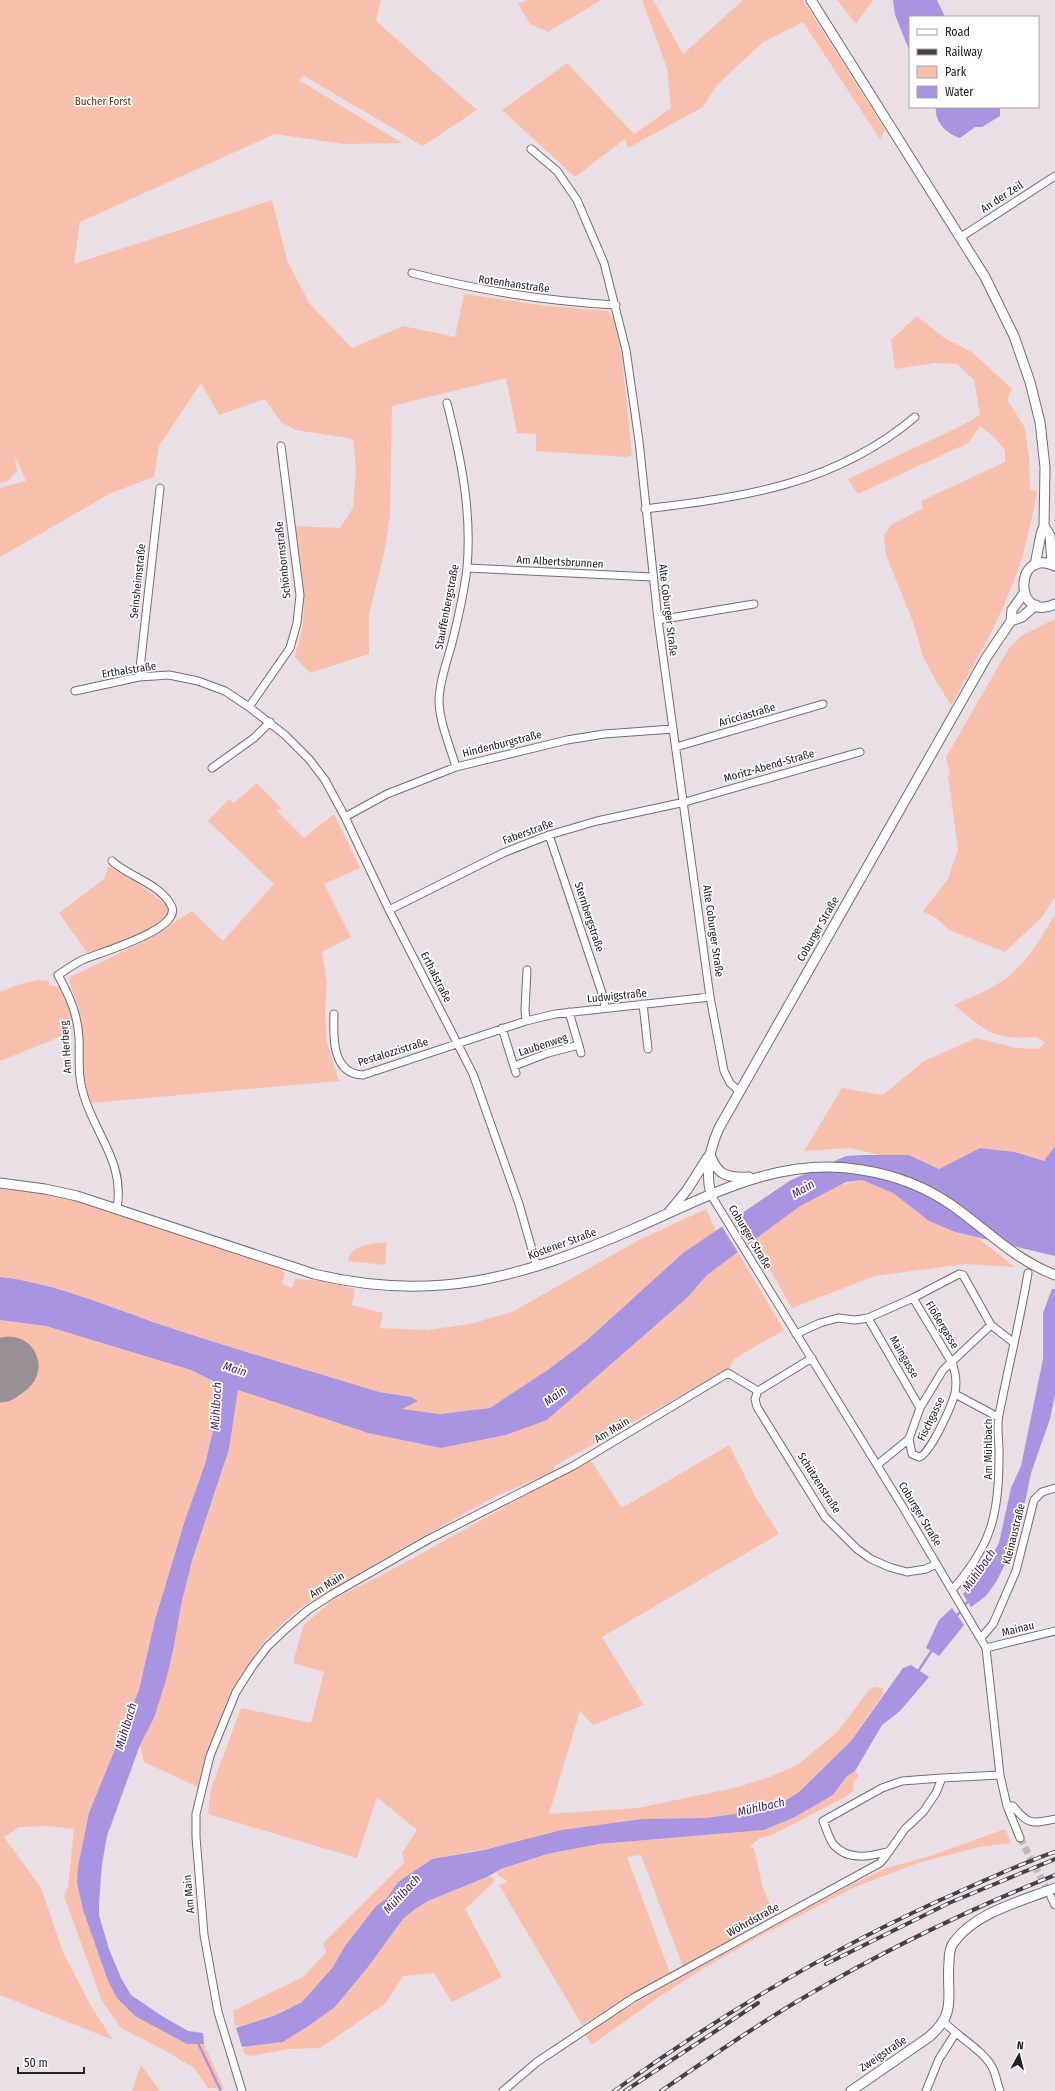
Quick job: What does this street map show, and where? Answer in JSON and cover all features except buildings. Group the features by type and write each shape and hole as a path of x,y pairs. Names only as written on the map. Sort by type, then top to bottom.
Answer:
{"street":[{"path":"811,0 960,237 1003,312 1014,336 1030,382 1044,444 1044,526 1035,565"},
{"name":"Alte Coburger Straße","path":"531,149 557,171 577,200 604,263 616,305 626,350 639,441 652,577 673,729 685,802 710,997 724,1071 730,1083 739,1091"},
{"name":"An der Zeil","path":"960,237 1055,176"},
{"name":"Rotenhanstraße","path":"412,273 466,288 526,298 616,305"},
{"name":"Stauffenbergstraße","path":"447,403 466,489 468,526 466,568 456,627 439,694 440,715 456,767"},
{"path":"646,509 738,496 823,473 864,454 883,442 915,417"},
{"name":"Schönbornstraße","path":"249,707 290,648 297,623 300,595 281,446"},
{"name":"Seinsheimstraße","path":"138,677 160,488"},
{"path":"1044,526 1050,535 1053,565 1043,563 1035,565 1026,572 1022,583 1023,591 1028,600 1036,605 1046,607 1055,604"},
{"name":"Am Albertsbrunnen","path":"466,568 652,577"},
{"name":"Coburger Straße","path":"1020,1838 1006,1806 1000,1775 986,1648 877,1465 711,1195 707,1174 710,1154 719,1128 739,1091 986,658 1011,620 1012,610 1023,591"},
{"path":"658,620 754,604"},
{"path":"1011,620 1022,617 1036,605"},
{"name":"Erthalstraße","path":"75,690 138,677 182,677 226,691 270,722 309,759 325,780 345,817 389,910 473,1074 500,1148 537,1266"},
{"name":"Aricciastraße","path":"676,747 823,704"},
{"path":"212,768 254,738 270,722"},
{"name":"Hindenburgstraße","path":"345,817 387,794 456,767 567,740 604,734 673,729"},
{"name":"Moritz-Abend-Straße","path":"685,802 860,752"},
{"name":"Faberstraße","path":"389,910 503,853 549,835 597,821 685,802"},
{"name":"Sternbergstraße","path":"549,835 590,953 605,1007"},
{"name":"Am Herberg","path":"112,861 160,894 171,905 173,912 170,920 161,927 138,939 80,961 58,975 69,994 78,1026 78,1073 84,1097 116,1167 119,1190 117,1208"},
{"path":"526,1021 524,1010 527,970"},
{"name":"Ludwigstraße","path":"457,1043 526,1021 569,1012 710,997"},
{"path":"643,1004 648,1049"},
{"name":"Laubenweg","path":"569,1012 581,1053"},
{"name":"Pestalozzistraße","path":"334,1014 333,1031 336,1050 341,1066 353,1075 363,1075 457,1043"},
{"name":"Laubenweg","path":"502,1028 515,1069 548,1053 579,1045"},
{"path":"710,1154 713,1163 722,1174 733,1177 756,1177 770,1173 808,1167 833,1166 873,1172 908,1182 952,1205 1018,1257 1055,1275"},
{"name":"Köstener Straße","path":"668,1214 687,1190 710,1154"},
{"name":"Köstener Straße","path":"0,1183 51,1190 117,1208 314,1274 344,1281 397,1286 460,1284 505,1276 588,1248 756,1177"},
{"name":"Am Mühlbach","path":"953,1593 982,1550 996,1512 999,1490 998,1417 1028,1273"},
{"path":"796,1334 820,1323 838,1318 855,1320 868,1318 913,1298 959,1274 963,1275 991,1325 1014,1343"},
{"name":"Flößergasse","path":"913,1298 952,1363"},
{"name":"Maingasse","path":"868,1318 920,1408"},
{"name":"Fischgasse","path":"877,1465 909,1438 920,1408 943,1370 991,1325"},
{"path":"758,1391 812,1358"},
{"name":"Fischgasse","path":"909,1438 912,1454 918,1457 924,1455 945,1418 955,1394 956,1373 952,1363"},
{"name":"Am Main","path":"242,2091 218,2012 205,1943 196,1837 196,1814 210,1756 236,1692 252,1667 268,1646 287,1628 308,1610 331,1595 428,1539 573,1466 728,1373 758,1391"},
{"name":"Schützenstraße","path":"758,1391 755,1399 757,1407 825,1517 857,1549 871,1559 889,1567 907,1572 926,1569 936,1564"},
{"path":"955,1394 998,1417"},
{"name":"Kleinaustraße","path":"981,1638 993,1624 1016,1570 1034,1500 1042,1492 1055,1488"},
{"name":"Mainau","path":"986,1648 1055,1631"},
{"path":"890,1851 863,1857 840,1850 833,1844 823,1821 882,1788 902,1781 1000,1775"},
{"name":"Wöhrdstraße","path":"503,2091 537,2062 633,1998 880,1863 905,1829 924,1812 936,1793 942,1778"},
{"path":"1006,1806 1013,1806 1023,1818 1030,1823 1055,1819"},
{"path":"1000,2091 992,2066 976,2049 955,2034 944,2022 949,2012 948,1968 953,1943 964,1931 979,1920 996,1911 1055,1888"},
{"path":"1051,1897 1055,1905"},
{"name":"Zweigstraße","path":"851,2091 929,2037 944,2022"},
{"path":"926,2091 939,2059 955,2034"}],"green space":[{"name":"Bucher Forst","path":"0,0 381,0 376,21 477,110 423,146 304,76 299,80 402,143 344,144 275,134 80,222 74,264 272,200 287,260 309,303 352,348 403,326 455,337 464,294 548,306 608,311 615,320 622,357 632,455 627,457 536,451 536,434 517,433 506,378 392,406 390,515 385,549 369,615 369,654 310,673 294,656 303,624 304,591 294,526 340,528 353,508 356,468 353,439 296,430 281,422 265,399 219,415 201,383 159,446 154,477 111,493 0,557 0,488 26,481 15,456 17,471 8,481 0,483"},
{"path":"528,0 601,0 548,32 530,24 518,4"},
{"path":"642,0 653,0 683,54 743,0 803,0 885,130 880,139 803,22 762,43 717,85 703,107 628,148 625,139 575,177 502,110 567,63 634,134 671,108 667,68"},
{"path":"837,0 873,0 856,24"},
{"path":"917,316 943,337 973,353 1012,389 1007,399 1025,428 1029,457 1030,490 1037,491 1027,540 1020,564 1005,603 991,633 951,705 923,656 913,622 886,555 884,536 891,525 923,508 921,501 1005,462 1005,450 994,437 980,426 968,443 858,494 848,479 959,427 980,415 974,380 957,364 935,363 895,369 891,340"},
{"path":"1055,619 1055,897 1042,917 1005,952 949,930 936,918 923,911 948,879 958,849 948,776 950,774 946,757 1009,648 1021,636"},
{"path":"257,783 281,808 277,811 304,838 334,814 360,868 324,884 351,937 322,952 327,983 325,1011 327,1043 339,1081 91,1103 83,1077 83,1032 79,1009 68,978 147,940 192,911 223,941 274,884 208,821 229,799 234,803"},
{"path":"109,866 139,884 167,905 169,913 163,920 144,933 88,954 59,913 104,879"},
{"path":"1055,914 1055,1146 1044,1161 1015,1152 981,1148 939,1169 909,1155 879,1155 851,1148 804,1151 842,1088 883,1095 924,1061 976,1038 1017,1048 1038,1049 1045,1043 1037,1037 1010,1037 991,1032 983,1028 954,1005 991,988 1015,971 1030,953"},
{"path":"39,980 49,981 49,985 60,987 71,1012 73,1028 55,1039 0,1061 0,992 20,984"},
{"path":"862,1180 893,1193 929,1221 955,1232 978,1238 1015,1267 965,1264 875,1276 792,1308 758,1249 757,1238 793,1210 819,1194 847,1183"},
{"path":"0,1189 50,1194 60,1198 78,1201 281,1268 285,1274 282,1284 292,1288 295,1279 321,1281 355,1289 352,1305 383,1313 380,1328 428,1330 470,1324 512,1312 639,1240 706,1209 716,1231 683,1253 586,1341 549,1369 490,1408 440,1414 401,1409 411,1397 379,1392 249,1353 171,1328 65,1291 21,1280 0,1277"},
{"path":"387,1242 385,1265 348,1261 353,1251 358,1248 369,1244"},
{"path":"738,1252 784,1330 734,1359 729,1369 554,1466 554,1471 492,1498 387,1557 299,1609 265,1640 241,1677 225,1710 207,1755 198,1787 144,1762 140,1745 154,1718 174,1646 181,1605 192,1561 229,1449 238,1390 368,1433 441,1448 506,1435 547,1420 688,1297 707,1275"},
{"path":"0,1320 46,1326 191,1370 210,1380 219,1401 205,1464 185,1520 155,1620 139,1690 106,1771 77,1883 83,1910 108,1981 167,2033 187,2044 204,2044 224,2089 208,2088 194,2068 166,2051 121,2028 102,2001 64,1896 68,1887 74,1829 48,1826 19,1827 4,1837 41,1888 63,1952 91,2006 113,2040 0,1995"},
{"path":"729,1445 756,1498 779,1534 602,1637 644,1705 593,1725 580,1711 549,1814 638,1808 738,1787 770,1777 799,1764 838,1731 869,1690 874,1687 883,1688 883,1694 851,1741 799,1792 777,1806 750,1812 705,1818 642,1819 432,1859 398,1882 387,1898 376,1906 345,1946 333,1967 302,2002 276,2015 239,2027 235,2026 233,2011 303,1977 325,1954 326,1951 323,1943 404,1863 402,1853 417,1830 377,1797 357,1858 208,1814 211,1789 241,1708 311,1723 324,1672 293,1663 303,1626 331,1601 410,1560 590,1459 622,1508"},
{"path":"855,1771 859,1775 853,1783 854,1790 847,1796 772,1835 760,1838 749,1847 754,1848 762,1885 774,1914 683,1967 641,1855 627,1857 670,1973 582,2025 499,1885 508,1882 498,1875 497,1872 501,1869 547,1854 599,1844 764,1830 795,1817 833,1795 847,1776"},
{"path":"1005,1829 1011,1843 979,1847 918,1863 855,1887 753,1940 704,1968 659,1997 592,2045 585,2035 620,2012 697,1967 852,1884 887,1868 930,1856"},
{"path":"490,1876 493,1878 494,1882 465,1909 502,1977 452,2002 434,1973 403,1976 386,2003 320,2048 289,2049 251,2056 245,2054 243,2050 247,2046 283,2042 335,2007 368,1967 403,1919 415,1909 428,1901"},
{"path":"141,2065 160,2091 132,2091"}],"water":[{"path":"893,0 937,0 945,16 909,16 909,50 895,15"},
{"path":"936,108 1000,108 1000,116 982,127 975,127 960,138 950,134 942,127 937,118"},
{"name":"Main","path":"1055,1146 1055,1256 955,1232 929,1221 893,1193 862,1180 846,1182 800,1206 707,1275 688,1297 547,1420 506,1435 441,1448 368,1433 238,1390 229,1449 192,1561 181,1605 166,1680 154,1718 140,1745 107,1836 102,1864 99,1903 99,1915 109,1949 121,1978 131,1995 162,2016 188,2031 203,2033 204,2044 187,2044 135,2016 117,1998 108,1981 83,1910 77,1883 78,1867 89,1813 139,1690 155,1620 185,1520 205,1464 219,1401 219,1384 191,1370 46,1326 0,1320 0,1277 21,1280 65,1291 223,1345 379,1392 411,1397 418,1401 402,1409 440,1414 490,1408 549,1369 586,1341 683,1253 791,1180 846,1156 909,1155 939,1169 980,1148 1015,1152 1044,1161"},
{"path":"1052,1289 1055,1289 1055,1395 1050,1419 1031,1473 1017,1541 996,1582 986,1596 971,1607 963,1594 987,1564 999,1543 1011,1488 1021,1466 1043,1359 1043,1313"},
{"path":"952,1608 964,1625 939,1656 926,1648 939,1620"},
{"path":"911,1665 929,1677 900,1711 882,1725 855,1771 847,1776 833,1795 795,1817 764,1830 599,1844 547,1854 501,1869 487,1877 428,1901 415,1909 403,1919 368,1967 335,2007 310,2025 283,2042 242,2047 236,2028 276,2015 302,2002 333,1967 345,1946 376,1906 387,1898 398,1882 432,1859 484,1850 562,1830 642,1819 705,1818 750,1812 777,1806 799,1792 851,1741 903,1668"}],"pier":[{"path":"732,1217 749,1246 739,1254 721,1225"}],"waterway":[{"name":"Mühlbach","path":"956,1617 969,1600"},
{"name":"Mühlbach","path":"917,1673 932,1650"},
{"path":"198,2043 221,2091"}],"runway":[{"path":"0,1373 9,1366"}],"tunnel":[{"path":"1020,1838 1050,1895"}],"railway":[{"path":"614,2091 698,2034 784,1981 828,1956 919,1910 1010,1869 1055,1852"},
{"path":"826,1964 949,1903 1055,1859"},
{"path":"661,2091 752,2029 838,1978 929,1930 1055,1875"},
{"path":"625,2091 758,2003"}]}
